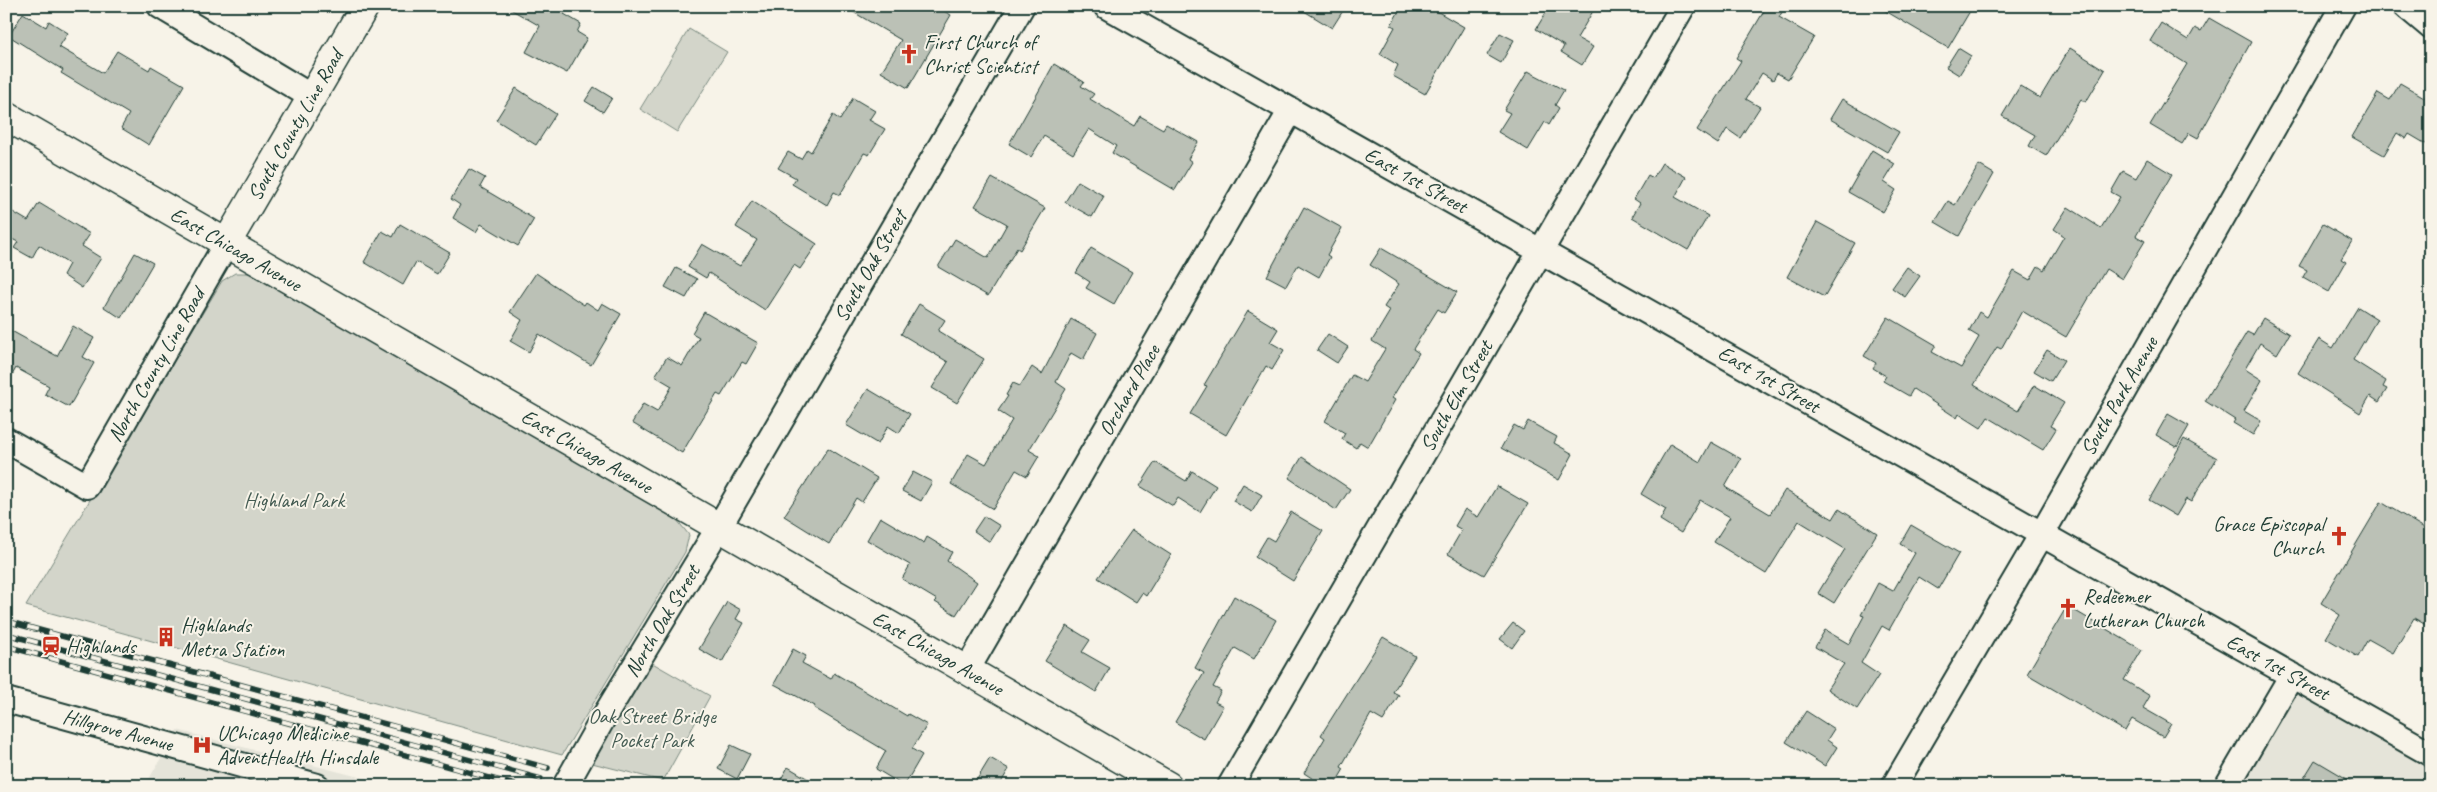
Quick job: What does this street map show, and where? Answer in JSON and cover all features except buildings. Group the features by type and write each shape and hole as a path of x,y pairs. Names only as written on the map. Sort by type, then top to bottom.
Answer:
{"main road":[{"name":"South County Line Road","path":"226,244 365,6"},
{"name":"East Chicago Avenue","path":"6,116 1168,786"}],"street":[{"path":"160,6 312,97"},
{"name":"South Oak Street","path":"718,527 1022,6"},
{"name":"East 1st Street","path":"1106,6 2431,754"},
{"name":"South Elm Street","path":"1230,786 1683,6"},
{"name":"South Park Avenue","path":"1894,786 2042,534 2343,6"},
{"path":"2406,6 2431,27"},
{"name":"Orchard Place","path":"967,670 1291,110"},
{"name":"North County Line Road","path":"6,440 87,486 226,244"},
{"name":"North Oak Street","path":"565,786 718,527"},
{"path":"2227,786 2292,675"},
{"name":"Hillgrove Avenue","path":"6,700 317,786"}],"shaded area":[{"path":"2295,685 2431,763 2431,786 2237,786"},
{"name":"UChicago Medicine AdventHealth Hinsdale","path":"177,730 394,786 145,786"}],"green space":[{"path":"689,29 727,52 677,132 640,109"},
{"name":"Highland Park","path":"235,273 249,273 677,520 689,535 685,552 562,755 26,606 222,281"},
{"name":"Oak Street Bridge Pocket Park","path":"649,661 710,696 663,781 592,763"}],"railway":[{"path":"6,621 548,768"},
{"path":"6,634 541,779"},
{"path":"6,646 519,786"},
{"path":"593,781 613,786"}],"place":[{"name":"First Church of Christ Scientist","path":"909,54"},
{"name":"Grace Episcopal Church","path":"2339,536"},
{"name":"Redeemer Lutheran Church","path":"2068,608"},
{"name":"Highlands Metra Station","path":"166,637"},
{"name":"Highlands","path":"51,646"},
{"name":"UChicago Medicine AdventHealth Hinsdale","path":"202,745"}]}
